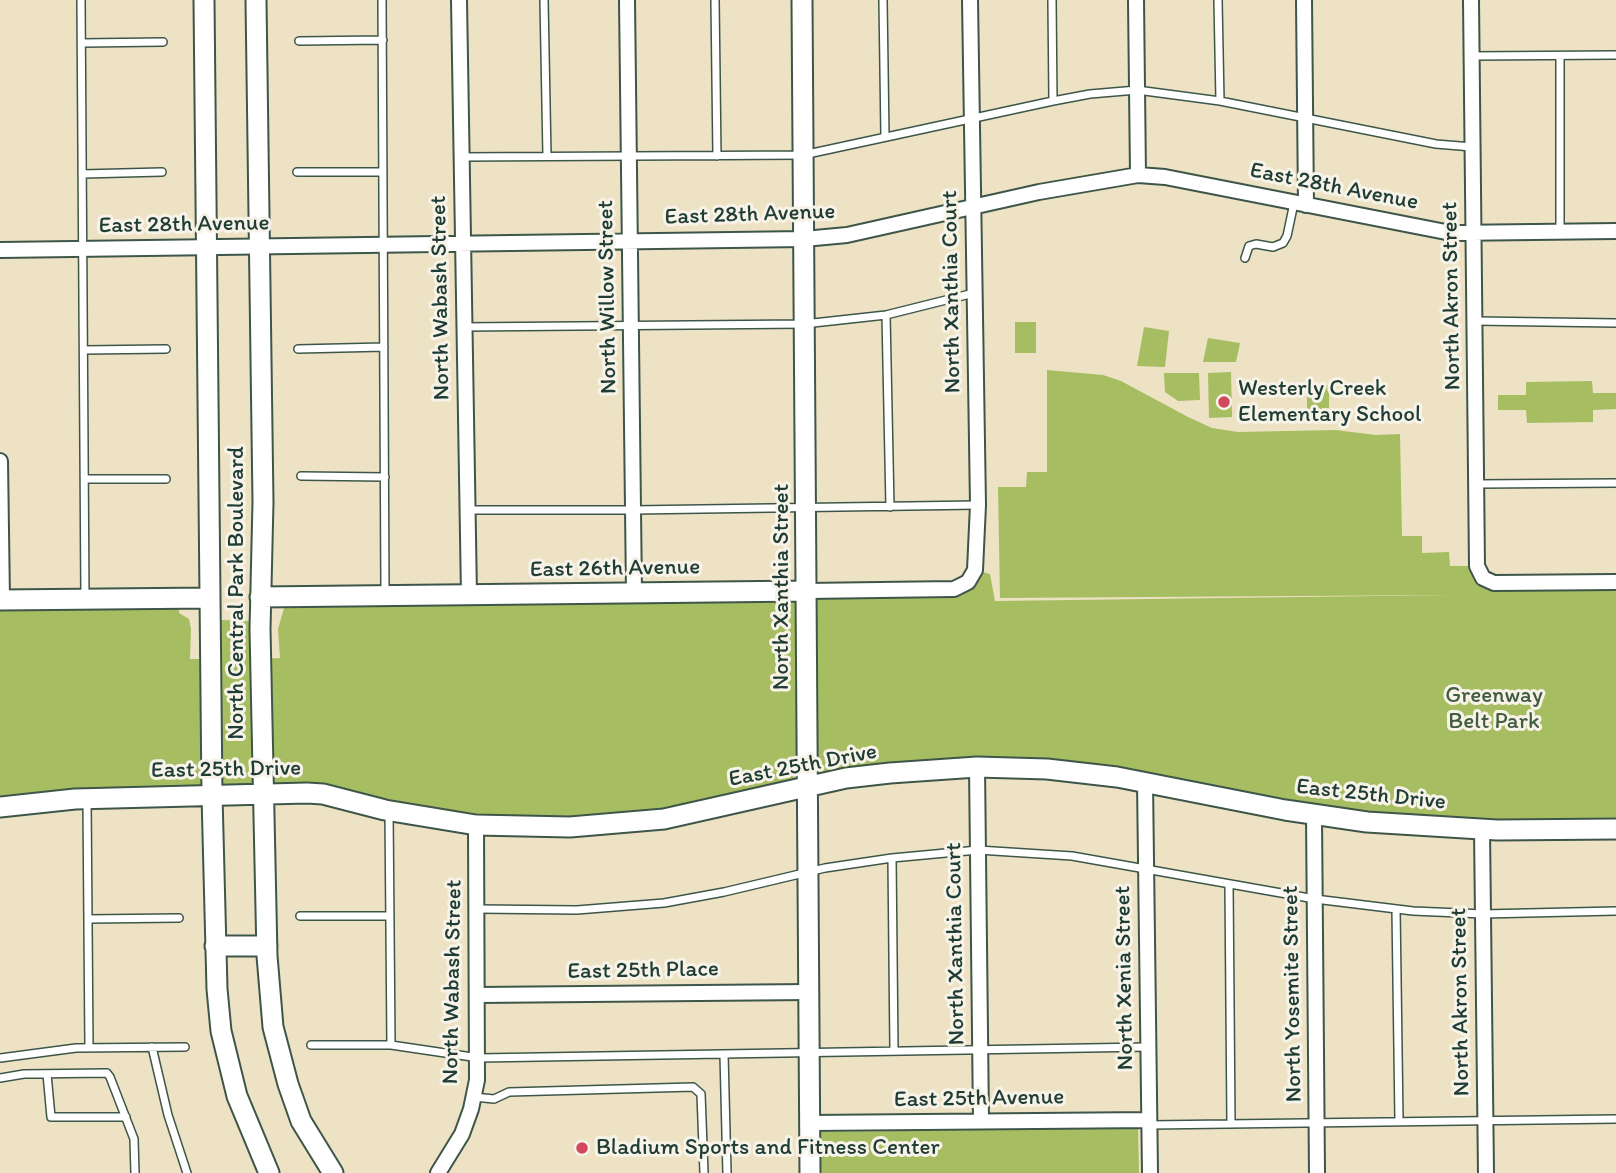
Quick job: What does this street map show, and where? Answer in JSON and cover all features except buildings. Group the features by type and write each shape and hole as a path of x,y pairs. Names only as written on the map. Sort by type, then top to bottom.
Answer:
{"street":[{"name":"North Central Park Boulevard","path":"204,0 215,946 219,1013 225,1052 244,1116 269,1173"},
{"name":"North Central Park Boulevard","path":"256,0 263,502 260,629 270,1006 288,1084 301,1121 333,1173"},
{"name":"North Wabash Street","path":"459,0 469,595"},
{"name":"North Willow Street","path":"627,0 634,593"},
{"name":"North Xanthia Street","path":"802,0 810,1173"},
{"name":"North Xanthia Court","path":"968,582 975,570 978,505 970,0"},
{"path":"1136,0 1138,175"},
{"path":"1300,204 1305,117 1304,0"},
{"name":"North Akron Street","path":"1471,0 1477,566 1483,578 1494,583 1616,582"},
{"name":"East 28th Avenue","path":"0,250 804,239 847,235 1089,182 1138,175 1165,177 1435,230 1474,233 1616,231"},
{"path":"0,461 1,600 210,598"},
{"name":"East 26th Avenue","path":"260,597 954,589 968,582"},
{"name":"North Xanthia Court","path":"977,767 981,1121"},
{"name":"East 25th Drive","path":"0,807 87,799 323,794 389,810 476,825 570,827 664,818 808,786 890,773 977,767 1073,771 1145,782 1314,815 1421,827 1482,830 1616,829"},
{"name":"North Xenia Street","path":"1145,782 1150,1173"},
{"name":"North Yosemite Street","path":"1314,815 1318,1173"},
{"name":"North Wabash Street","path":"438,1173 459,1140 474,1097 479,1058 476,825"},
{"name":"North Akron Street","path":"1482,830 1486,1173"},
{"path":"215,946 267,946"},
{"name":"East 25th Place","path":"478,995 809,992"},
{"name":"East 25th Avenue","path":"810,1124 1149,1122"}],"lane":[{"path":"81,0 85,599"},
{"path":"383,0 386,597"},
{"path":"544,0 547,156"},
{"path":"715,0 717,156"},
{"path":"883,0 885,137"},
{"path":"1052,0 1053,101"},
{"path":"1218,0 1220,101"},
{"path":"299,41 383,40"},
{"path":"82,43 163,42"},
{"path":"1472,56 1616,55"},
{"path":"1560,56 1560,232"},
{"path":"462,157 803,155 1053,101 1136,90 1220,101 1436,144 1473,147"},
{"path":"82,174 162,172"},
{"path":"297,172 383,172"},
{"path":"1245,258 1248,246 1256,244 1273,247 1283,243 1300,204"},
{"path":"464,327 804,324 886,315 975,293"},
{"path":"886,315 890,507"},
{"path":"1475,321 1616,323"},
{"path":"298,349 384,347"},
{"path":"84,349 166,349"},
{"path":"301,476 385,477"},
{"path":"85,479 166,479"},
{"path":"1477,484 1616,483"},
{"path":"467,510 978,505"},
{"path":"87,799 89,1048"},
{"path":"389,810 391,1045"},
{"path":"477,909 577,910 664,903 808,872 892,858 978,850 1049,853 1228,885 1396,909 1483,914 1616,911"},
{"path":"892,858 894,1051"},
{"path":"1228,885 1231,1124"},
{"path":"1396,909 1399,1121"},
{"path":"300,916 390,916"},
{"path":"88,919 178,918"},
{"path":"311,1045 391,1045 479,1058 1148,1047"},
{"path":"152,1047 168,1115 187,1173"},
{"path":"0,1058 40,1051 89,1048 185,1047"},
{"path":"724,1054 727,1173"},
{"path":"0,1078 107,1073 134,1139 135,1173"},
{"path":"47,1074 51,1117 126,1117"},
{"path":"474,1097 494,1098 509,1092 693,1087 701,1094 704,1173"},
{"path":"1149,1122 1231,1124 1616,1119"}],"green space":[{"path":"1015,322 1036,322 1036,353 1015,353"},
{"path":"1144,327 1169,331 1165,367 1137,366"},
{"path":"1208,338 1240,343 1236,362 1203,362"},
{"name":"Greenway Belt Park","path":"1047,370 1103,375 1121,381 1212,428 1238,432 1335,430 1376,435 1400,434 1402,536 1422,536 1422,553 1449,552 1450,566 1477,566 1483,578 1616,582 1616,829 1563,830 1232,801 962,767 704,811 518,827 323,794 0,808 0,607 179,609 179,613 189,619 190,659 221,658 219,646 222,620 250,621 250,659 280,658 278,629 287,598 954,589 975,570 990,574 995,601 1451,595 1000,598 998,487 1026,487 1027,472 1047,472"},
{"path":"1231,372 1232,417 1209,418 1208,373"},
{"path":"1164,373 1199,373 1200,400 1178,401 1165,392"},
{"path":"1592,381 1593,393 1616,393 1616,409 1593,410 1593,422 1527,423 1526,410 1498,410 1498,395 1526,395 1526,382"},
{"path":"1329,385 1329,408 1326,409 1325,415 1314,415 1307,411 1307,386"},
{"path":"1138,1128 1139,1173 821,1173 821,1132"}],"place":[{"name":"Westerly Creek Elementary School","path":"1224,402"},
{"name":"Bladium Sports and Fitness Center","path":"582,1148"}]}
